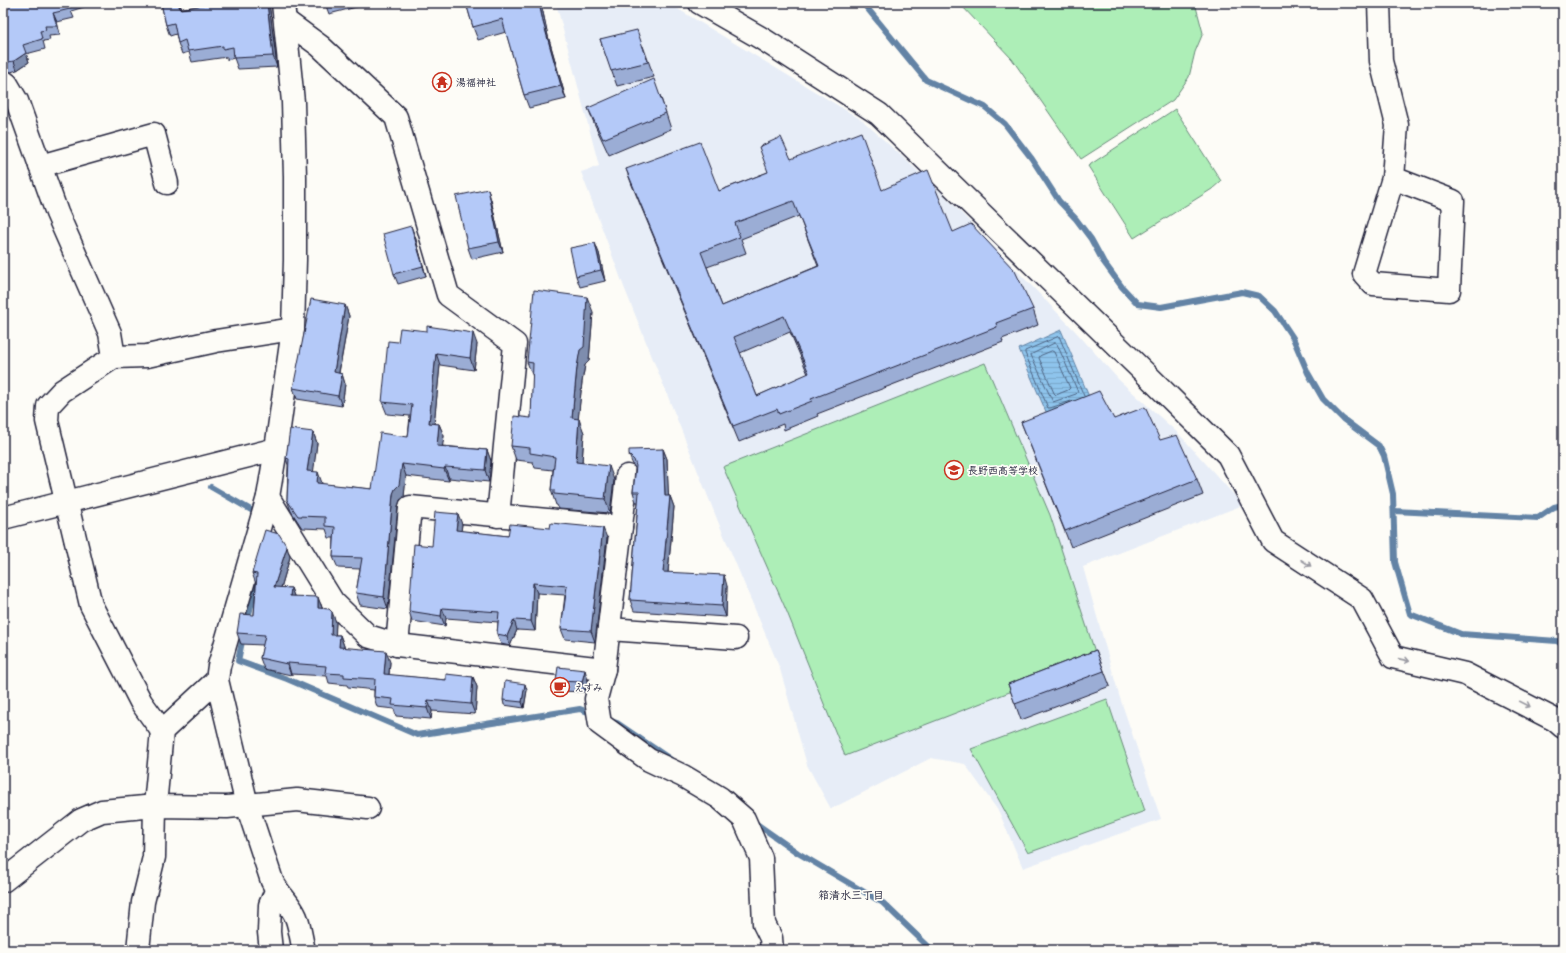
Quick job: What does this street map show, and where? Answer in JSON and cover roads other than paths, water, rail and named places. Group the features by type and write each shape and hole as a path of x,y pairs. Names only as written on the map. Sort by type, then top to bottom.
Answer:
{"street":[{"path":"700,3 761,38 879,114 1128,356 1228,456 1273,541 1362,599 1393,657 1465,674 1555,720 1563,727"},
{"path":"1379,3 1381,61 1397,125 1392,178 1364,274 1373,284 1449,290 1453,201 1392,178"},
{"path":"271,950 269,932 270,904 276,891 247,805 217,680 268,496 293,329 295,178 292,102 284,12"},
{"path":"284,12 396,116 448,295 516,344 498,516"},
{"path":"3,81 7,84 17,101 57,214 110,333 114,357"},
{"path":"40,166 154,134 167,183"},
{"path":"138,950 143,902 154,857 155,806 162,731 141,702 91,605 68,502 47,422 48,406 62,390 114,357 147,356 216,340 293,329"},
{"path":"3,518 276,449"},
{"path":"627,476 604,669 596,699 600,724 649,760 683,776 720,798 744,818 760,858 764,924 770,938 772,950"},
{"path":"268,496 333,602 368,636 397,645 604,669"},
{"path":"397,645 410,508 621,527"},
{"path":"609,629 736,638"},
{"path":"162,731 217,680"},
{"path":"3,881 81,820 102,811 155,806 227,807 297,800 368,808"},
{"path":"276,891 282,894 296,916 304,950"}],"water":[{"path":"1061,330 1090,399 1047,414 1019,349"}],"waterway":[{"path":"863,3 926,80 985,107 1005,124 1032,159 1059,201 1076,219 1091,239 1103,261 1122,287 1138,304 1161,307 1242,292 1259,296 1275,311 1293,338 1308,373 1323,399 1343,419 1379,446 1384,456 1393,494 1395,562 1410,614 1461,634 1557,641 1563,645"},
{"path":"211,487 258,514"},
{"path":"1394,511 1538,518 1554,507 1563,505"},
{"path":"247,622 258,577"},
{"path":"243,637 238,661 287,679 417,735 580,709 593,714"},
{"path":"611,721 617,723 670,759"},
{"path":"754,822 798,853 883,903 932,950"}],"place":[{"name":"湯福神社","path":"442,82"},
{"name":"長野西高等学校","path":"954,470"},
{"name":"えすみ","path":"560,687"}],"district":[{"name":"箱清水三丁目","path":"851,895"}]}
